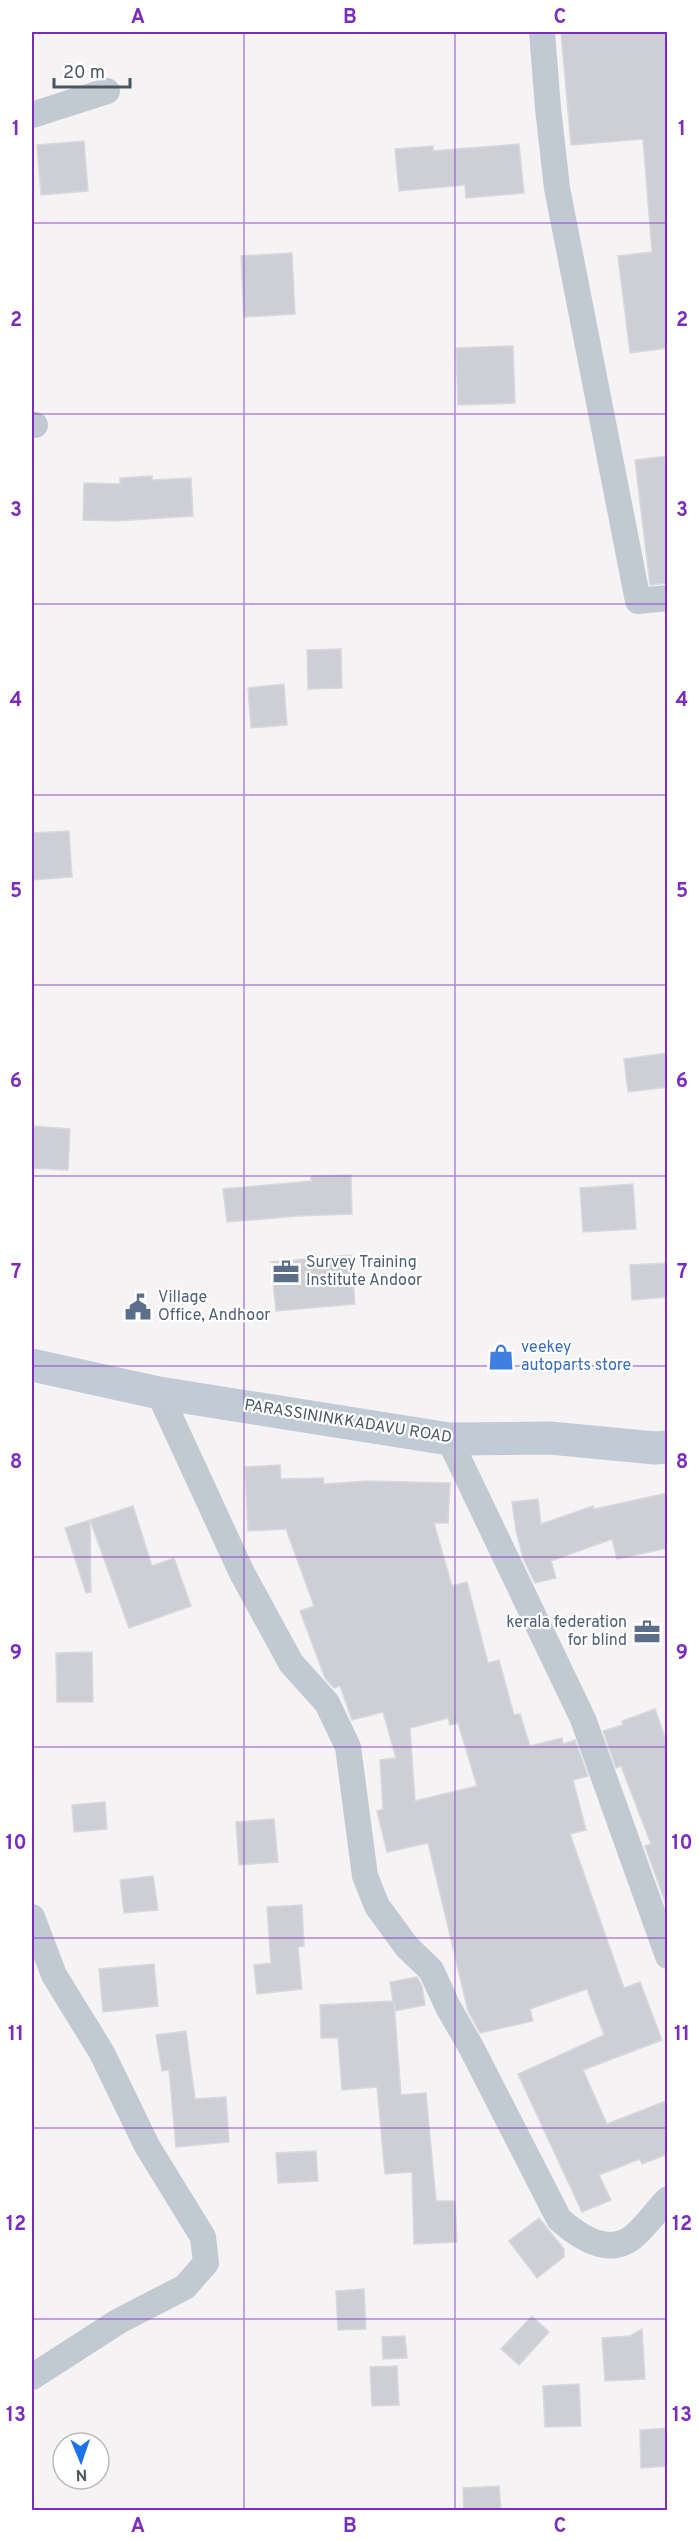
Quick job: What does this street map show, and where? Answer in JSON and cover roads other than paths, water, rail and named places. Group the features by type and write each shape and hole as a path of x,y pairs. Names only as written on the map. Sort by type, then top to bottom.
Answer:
{"main road":[{"name":"PARASSININKKADAVU ROAD","path":"32,1365 159,1393 449,1439 550,1438 655,1448 668,1447"}],"street":[{"path":"542,32 557,188 638,601 668,598"},
{"path":"32,115 107,91"},
{"path":"159,1393 242,1573 291,1663 327,1703 348,1747 365,1876 377,1906 406,1947 431,1971 559,2219 576,2234 593,2242 613,2245 632,2238 668,2199"},
{"path":"449,1439 583,1719 668,1956"},
{"path":"32,1917 54,1975 102,2053 147,2146 203,2237 206,2263 185,2286 119,2321 32,2377"}],"place":[{"name":"Survey Training Institute Andoor","path":"286,1272"},
{"name":"Village Office, Andhoor","path":"138,1307"},
{"name":"veekey autoparts store","path":"501,1357"},
{"name":"kerala federation for blind","path":"647,1632"}]}
